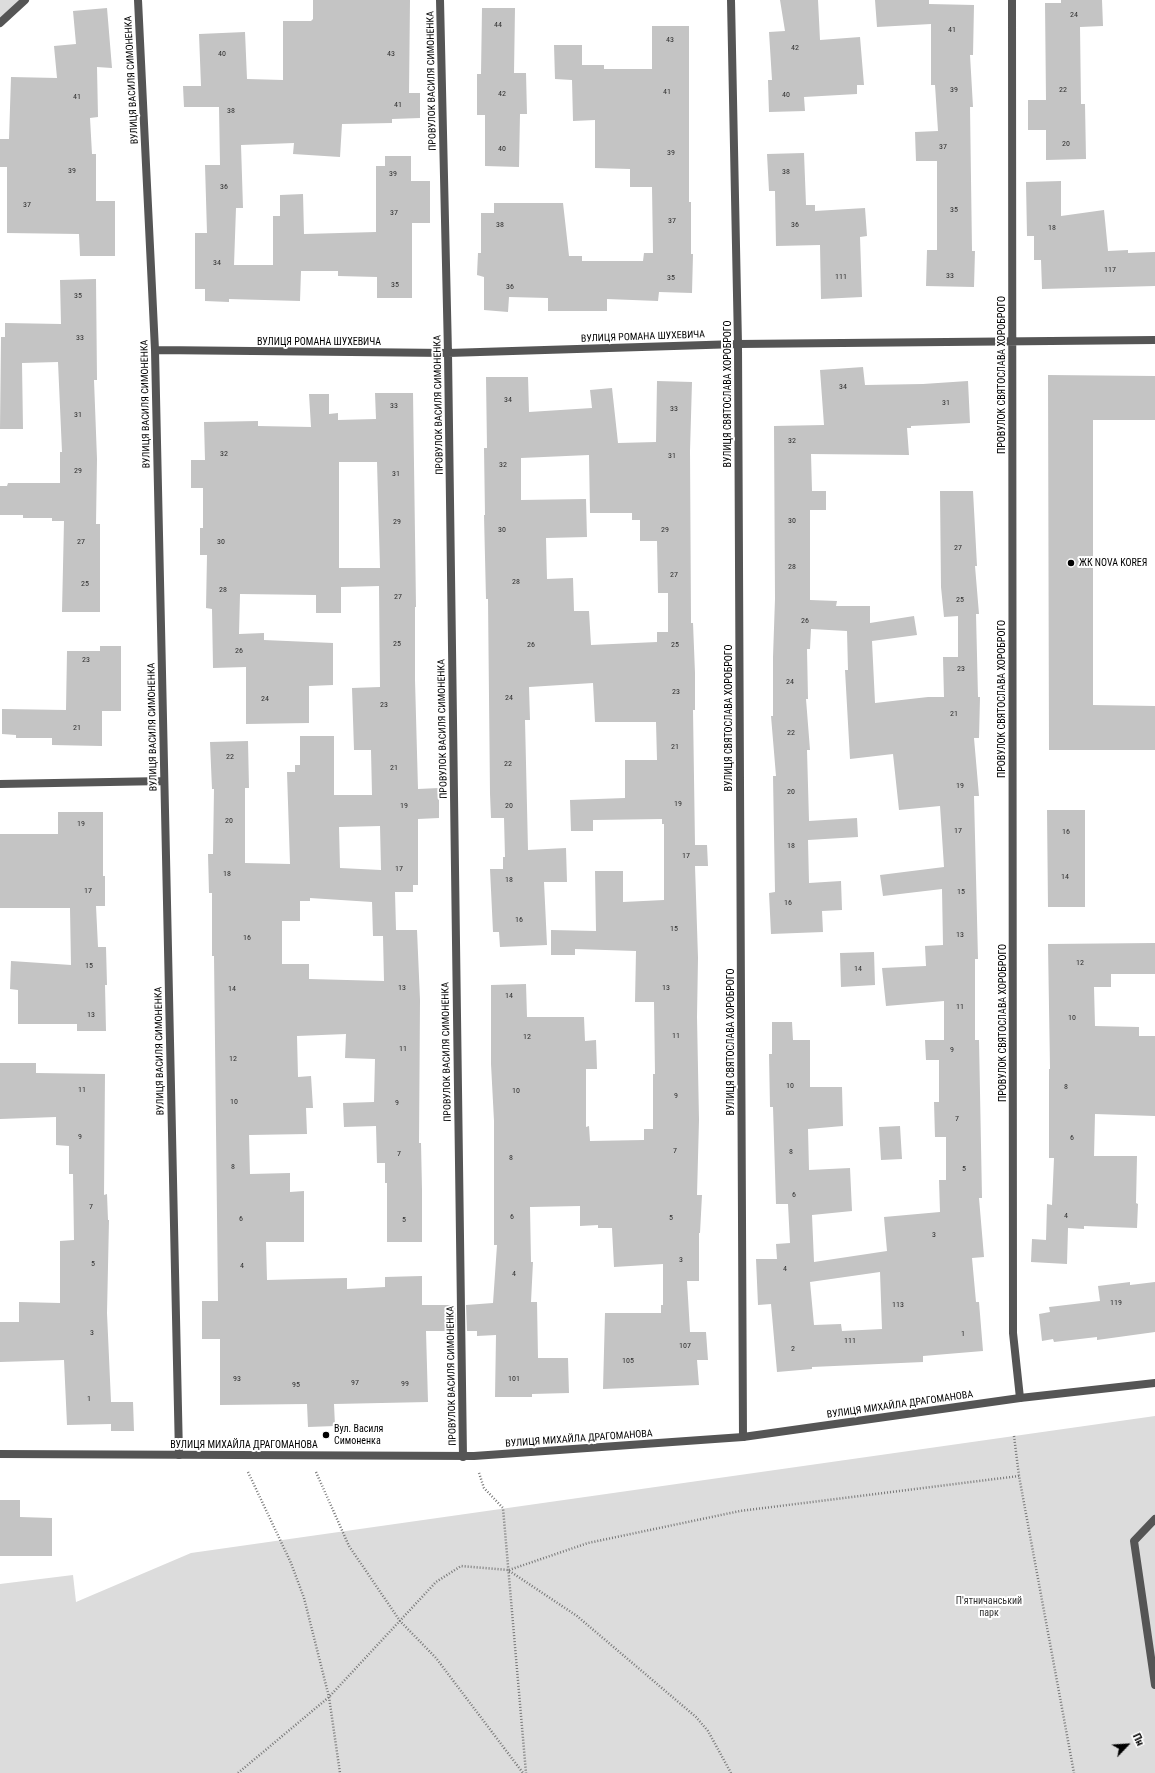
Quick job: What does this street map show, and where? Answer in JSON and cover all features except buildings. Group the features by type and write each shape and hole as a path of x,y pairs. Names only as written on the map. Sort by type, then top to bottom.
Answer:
{"street":[{"path":"0,22 25,0"},
{"name":"ВУЛИЦЯ ВАСИЛЯ СИМОНЕНКА","path":"138,0 155,350 179,1455"},
{"name":"ПРОВУЛОК ВАСИЛЯ СИМОНЕНКА","path":"440,0 448,353 463,1457"},
{"name":"ВУЛИЦЯ СВЯТОСЛАВА ХОРОБРОГО","path":"731,0 738,344 743,1437"},
{"name":"ПРОВУЛОК СВЯТОСЛАВА ХОРОБРОГО","path":"1012,0 1013,1333 1020,1398"},
{"name":"ВУЛИЦЯ РОМАНА ШУХЕВИЧА","path":"155,350 448,353 738,344 1155,340"},
{"path":"0,784 164,781"},
{"name":"ВУЛИЦЯ МИХАЙЛА ДРАГОМАНОВА","path":"0,1454 463,1457 743,1437 1020,1398 1155,1383"},
{"path":"1155,1519 1134,1541 1155,1684"}],"path":[{"path":"1014,1436 1019,1476 1074,1773"},
{"path":"240,1455 291,1563 302,1591 329,1697 340,1773"},
{"path":"309,1456 349,1546 400,1621 436,1658 523,1773"},
{"path":"474,1456 484,1488 503,1508 526,1773"},
{"path":"238,1773 329,1697 436,1582 461,1566 508,1570 588,1543 740,1510 1019,1476"},
{"path":"508,1570 577,1616 696,1717 708,1731 731,1773"}],"green space":[{"path":"0,0 25,0 0,23"},
{"name":"П'ятничанський парк","path":"1155,1416 1155,1773 0,1773 0,1584 73,1575 76,1602 191,1553"}],"place":[{"name":"ЖК NOVA KOREЯ","path":"1071,563"},
{"name":"Вул. Василя Симоненка","path":"326,1435"}]}
